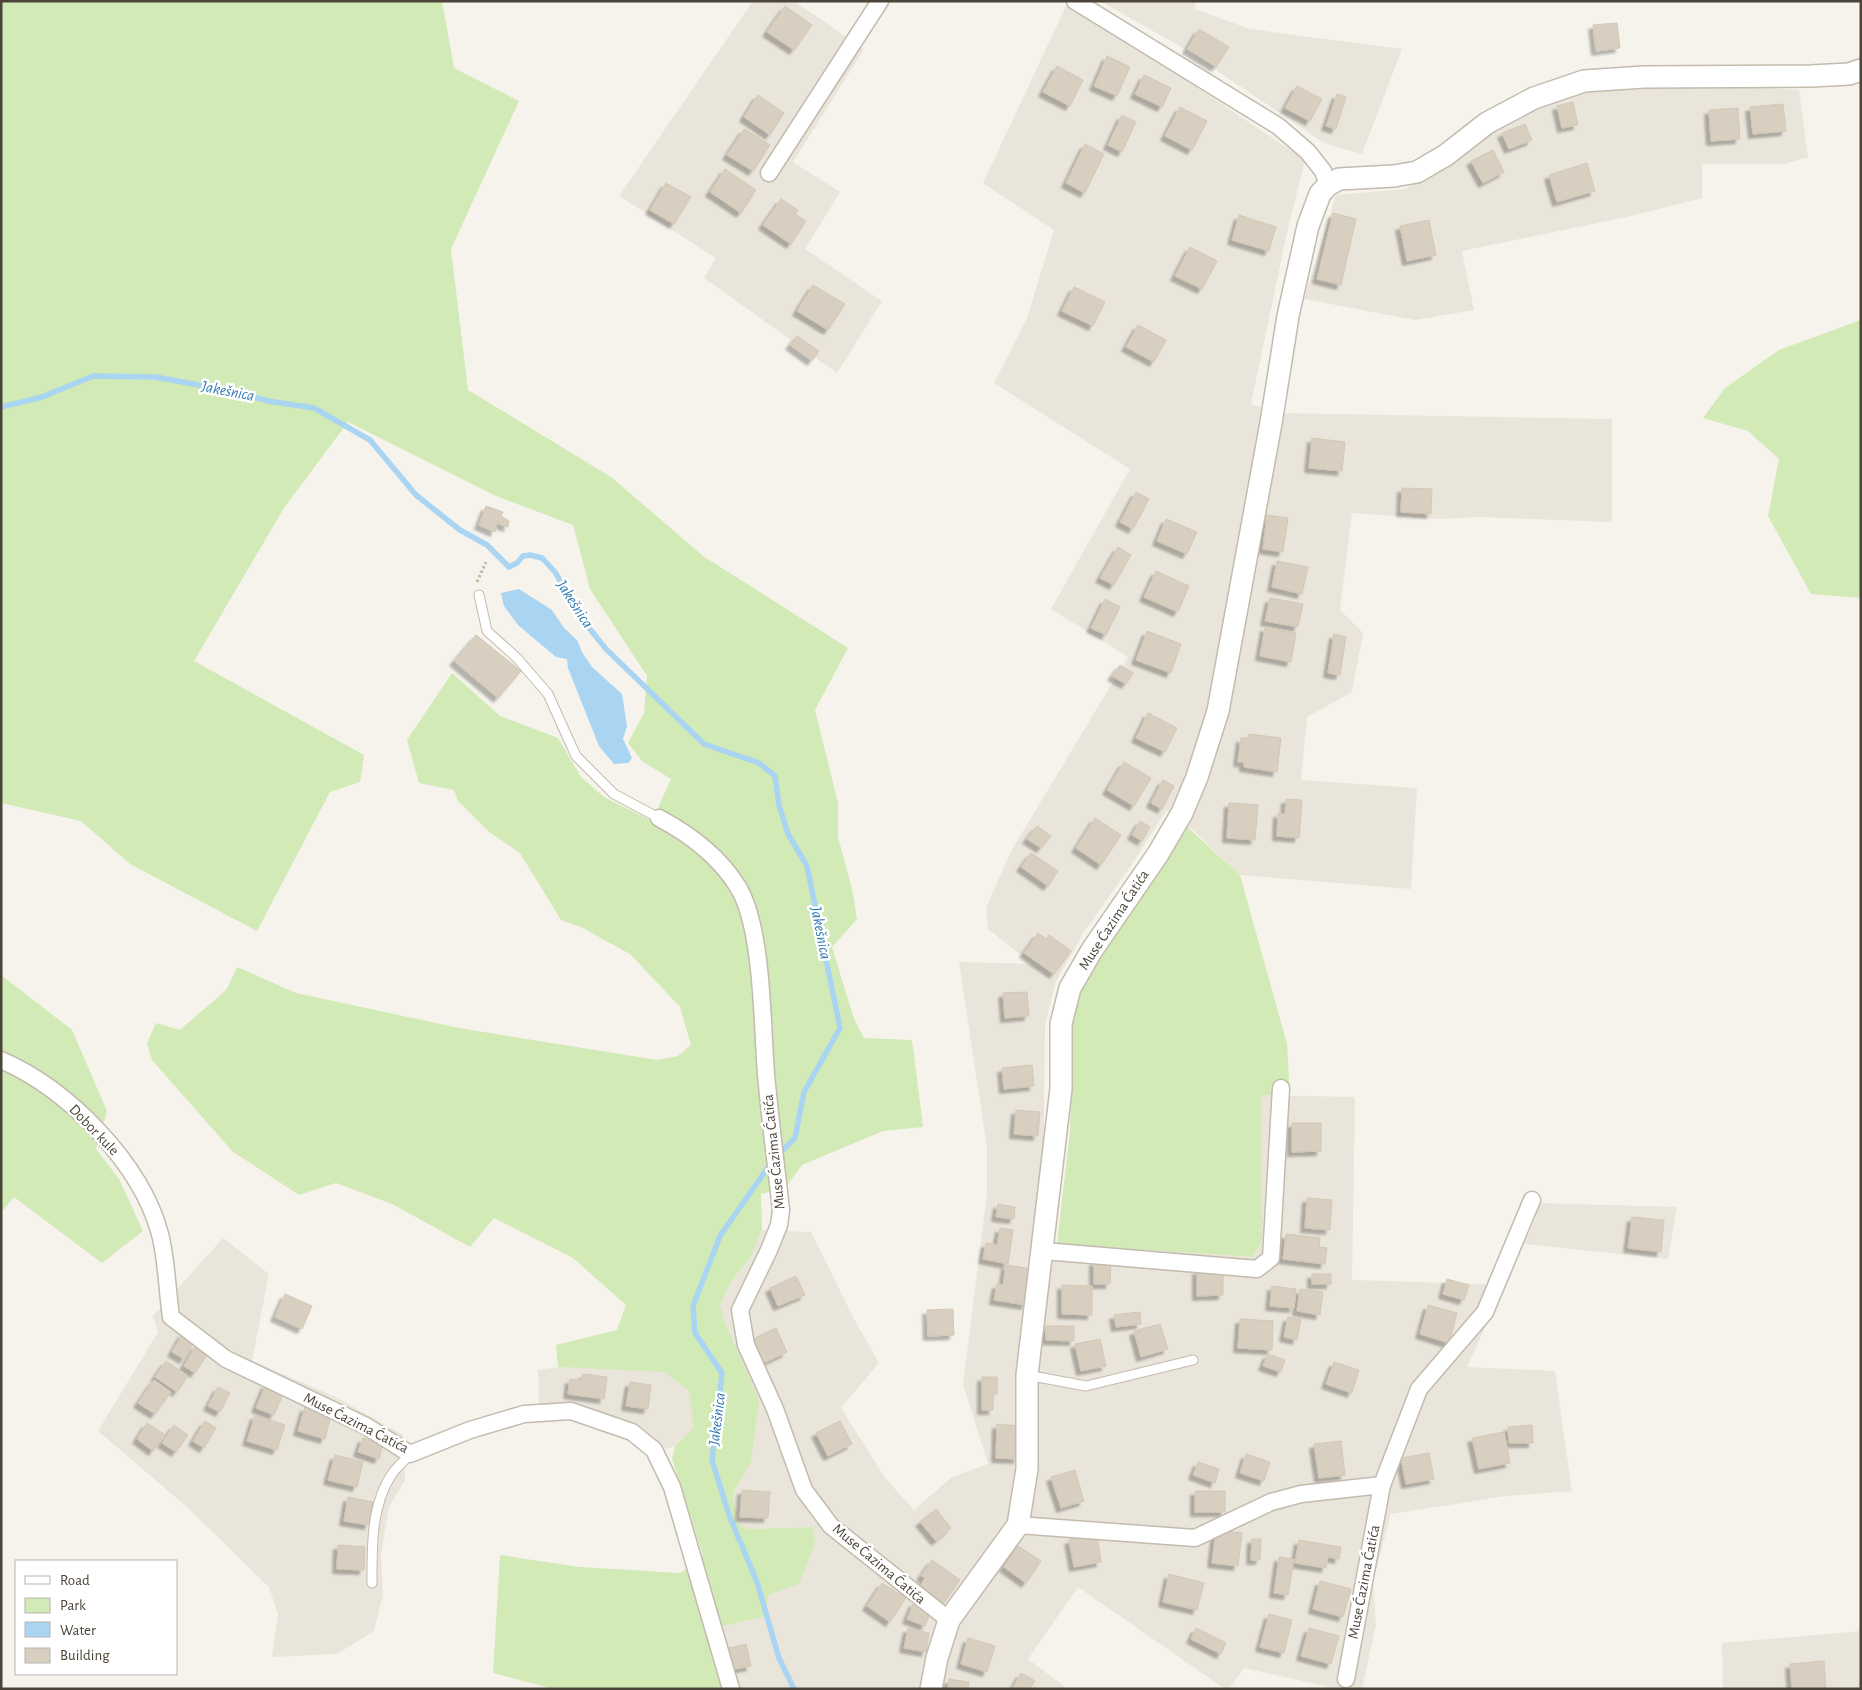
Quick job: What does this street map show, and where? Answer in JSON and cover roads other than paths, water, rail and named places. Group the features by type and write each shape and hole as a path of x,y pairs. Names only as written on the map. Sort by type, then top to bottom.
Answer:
{"street":[{"path":"769,174 880,1"},
{"path":"1076,1 1278,126 1308,152 1323,171 1328,185 1339,179 1417,172 1446,155 1487,123 1534,98 1584,81 1644,77 1811,76 1849,74 1861,70"},
{"name":"Muse Ćazima Ćatića","path":"931,1689 936,1658 948,1620 1018,1525 1027,1469 1027,1375 1044,1251 1061,1089 1061,1024 1070,988 1092,950 1158,854 1182,813 1197,777 1218,710 1271,424 1288,316 1308,226 1320,194 1328,185"},
{"name":"Muse Ćazima Ćatića","path":"659,818 684,832 717,860 738,888 753,927 766,1076 782,1210 770,1250 740,1310 746,1345 775,1409 804,1490 831,1526 948,1620"},
{"name":"Dobor kule","path":"1,1060 55,1090 113,1147 132,1172 148,1202 160,1235 171,1317"},
{"path":"1044,1251 1257,1269 1272,1258 1281,1088"},
{"name":"Muse Ćazima Ćatića","path":"1346,1679 1382,1485 1419,1389 1485,1312 1532,1200"},
{"name":"Muse Ćazima Ćatića","path":"171,1317 226,1359 366,1426 410,1454 470,1430 524,1414 571,1412 632,1432 654,1450 672,1487 731,1689"},
{"path":"1018,1525 1195,1538 1271,1502 1302,1494 1382,1485"}],"lane":[{"path":"479,595 487,631 517,658 548,694 576,756 614,794 659,818"},
{"path":"1027,1375 1086,1386 1193,1360"},
{"path":"372,1583 372,1544 379,1500 392,1474 410,1454"}],"water":[{"path":"519,589 552,610 564,628 577,640 592,667 622,694 627,726 623,739 632,758 628,763 614,764 599,746 568,668 567,659 556,657 518,625 504,606 501,593"}],"waterway":[{"name":"Jakešnica","path":"1,407 42,397 93,376 155,377 232,391 268,401 314,408 370,440 416,495 460,530 487,545 509,567 517,563 523,556 530,555 542,558 555,572 581,618 606,649 704,744 759,763 775,776 779,805 788,834 807,866 840,1028 804,1092 795,1138 784,1149"},
{"name":"Jakešnica","path":"771,1163 720,1236 693,1306 695,1333 722,1373 712,1460 729,1515 757,1582 779,1658 794,1689"}]}
